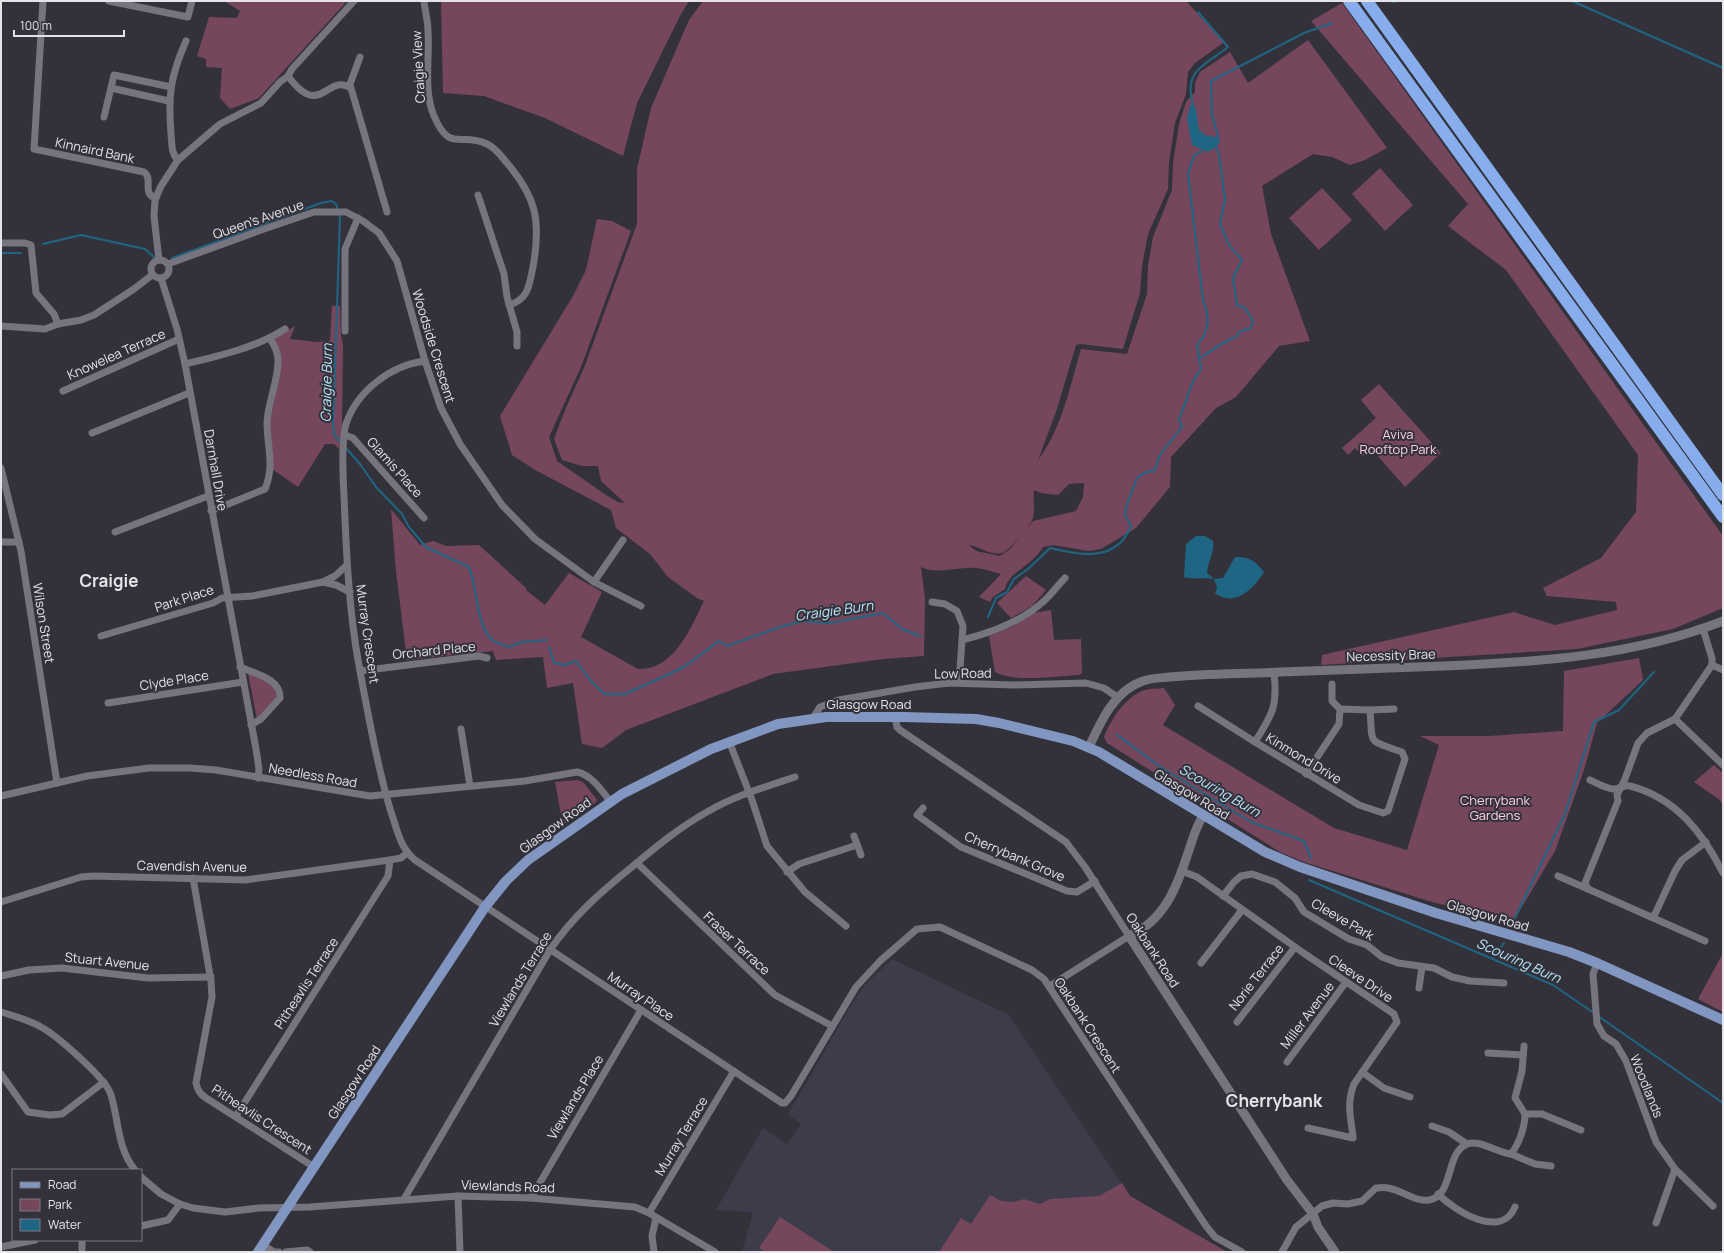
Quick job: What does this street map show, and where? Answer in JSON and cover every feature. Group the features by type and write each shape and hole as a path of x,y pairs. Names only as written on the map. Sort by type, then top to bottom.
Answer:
{"highway":[{"path":"1349,1 1723,517"},
{"path":"1366,1 1723,495"}],"main road":[{"name":"Necessity Brae","path":"1089,747 1106,714 1117,697 1131,686 1144,680 1208,675 1490,664 1576,657 1638,647 1703,629 1723,621"},
{"name":"Glasgow Road","path":"260,1249 498,889 521,867 610,802 652,778 729,741 778,724 813,718 895,717 984,720 1070,740 1089,747 1265,852 1300,867 1429,911 1569,952 1597,963 1723,1020"},
{"path":"1128,936 1146,925 1166,905 1175,891 1196,826 1203,816"},
{"name":"Oakbank Road","path":"1128,936 1287,1180 1313,1214 1318,1227 1335,1252"}],"street":[{"name":"Kinnaird Bank","path":"43,1 34,149 144,172 148,177 147,191 152,197 156,198"},
{"path":"109,1 188,17 192,1"},
{"path":"159,260 154,216 156,198 161,186 178,160 220,124 261,103 280,82 288,76 292,69 354,1"},
{"name":"Craigie View","path":"424,1 428,30 428,90 433,114 443,133 453,140 483,142 494,149 523,185 535,211 537,222 536,247 526,294 522,300 509,305"},
{"path":"178,160 172,150 169,101 170,87 175,66 186,41"},
{"path":"349,87 360,57"},
{"path":"104,117 114,75 170,87"},
{"path":"288,76 301,90 312,96 322,95 337,85 349,87 352,92 387,212"},
{"path":"111,88 169,101"},
{"path":"478,194 504,274 509,305 517,332 518,346"},
{"name":"Queen's Avenue","path":"168,264 304,215 340,211 358,218"},
{"path":"345,331 345,249 358,218"},
{"name":"Woodside Crescent","path":"358,218 379,233 397,262 425,361 441,408 460,444 502,505 535,539 594,582 641,606"},
{"path":"1,243 25,243 31,245 36,293 54,314 58,324"},
{"path":"159,260 168,264 168,273 161,278 152,275 150,269 152,264 159,260"},
{"path":"1,326 45,329 58,324 81,320 94,315 134,289 152,275"},
{"name":"Darnhall Drive","path":"161,278 179,339 184,364 259,769 258,778"},
{"path":"184,364 232,353 270,339 285,329"},
{"name":"Knowelea Terrace","path":"64,391 179,339"},
{"path":"211,511 265,489 269,480 271,468 267,422 278,362 277,349 270,339"},
{"name":"Murray Crescent","path":"425,361 388,374 368,389 353,409 346,425 343,464 347,565 355,641 374,745 386,795 402,844 407,853 415,860 485,907"},
{"path":"92,433 189,393"},
{"name":"Glamis Place","path":"344,439 353,438 424,518"},
{"name":"Wilson Street","path":"1,468 18,542 57,782"},
{"path":"115,532 208,496"},
{"path":"594,582 623,540"},
{"path":"1,542 18,542"},
{"name":"Park Place","path":"101,636 213,603 222,598 252,596 323,582 335,576 347,565"},
{"path":"962,640 982,635 1024,615 1044,601 1065,578"},
{"name":"Park Place","path":"323,582 336,585 350,592"},
{"path":"932,602 945,604 957,610 963,626 959,683"},
{"path":"1588,889 1585,883 1618,801 1617,794 1638,743 1647,733 1675,718 1712,665 1710,651 1703,629"},
{"name":"Orchard Place","path":"360,671 479,656 487,658"},
{"path":"1712,665 1723,670"},
{"path":"240,667 277,684 281,691 280,698 261,719 251,725"},
{"name":"Kinmond Drive","path":"1274,673 1276,697 1274,708 1255,742 1359,805 1383,813 1388,811 1405,755 1402,752 1375,743 1370,737 1370,710"},
{"name":"Clyde Place","path":"108,703 243,682"},
{"name":"Low Road","path":"813,718 820,707 839,700 915,687 959,683 1014,685 1086,683 1104,688 1117,697"},
{"path":"1332,684 1332,701 1340,709 1370,710 1394,708"},
{"path":"1198,706 1255,742"},
{"path":"1306,774 1339,724 1340,709"},
{"name":"Oakbank Road","path":"895,717 897,728 1066,842 1095,881 1128,936"},
{"path":"1675,718 1723,765"},
{"path":"461,729 470,786"},
{"path":"729,741 749,792 767,846 787,872 806,892 846,926"},
{"name":"Needless Road","path":"1,796 101,773 148,768 190,768 362,796 386,795 531,780 578,772 591,779 610,802"},
{"name":"Viewlands Terrace","path":"404,1199 550,950 577,916 594,898 668,837 707,811 749,792 795,777"},
{"path":"1590,780 1614,790 1629,785 1654,795 1679,811 1697,829 1723,873"},
{"name":"Cherrybank Grove","path":"923,808 917,815 961,847 1067,891 1077,892 1095,881"},
{"path":"854,836 861,855"},
{"path":"1651,917 1655,914 1675,871 1682,860 1706,842"},
{"path":"787,872 799,864 857,845"},
{"name":"Cavendish Avenue","path":"1,902 81,877 94,876 245,880 390,860 401,858 407,853"},
{"name":"Pitheavlis Terrace","path":"236,1116 388,876 390,860"},
{"name":"Fraser Terrace","path":"637,863 775,995 832,1026"},
{"name":"Cleeve Drive","path":"1182,870 1197,877 1295,947 1394,1014 1396,1017 1397,1022 1354,1084 1348,1103 1354,1138 1308,1128"},
{"name":"Cleeve Park","path":"1223,896 1241,876 1252,874 1275,882 1295,898 1304,912 1349,939 1367,945 1382,957 1398,963 1422,968 1434,968 1452,977 1470,981 1504,983"},
{"path":"1558,876 1705,941"},
{"name":"Pitheavlis Crescent","path":"193,878 211,977 212,997 196,1083 200,1093 314,1167"},
{"name":"Murray Place","path":"485,907 777,1100 785,1103"},
{"path":"1201,963 1242,910"},
{"name":"Oakbank Crescent","path":"785,1103 791,1096 856,987 865,976 917,929 940,927 1032,970 1044,979 1206,1226 1215,1237 1242,1252"},
{"path":"1050,986 1128,936"},
{"name":"Norie Terrace","path":"1237,1022 1295,947"},
{"name":"Woodlands","path":"1597,963 1593,974 1596,1019 1604,1036 1616,1044 1626,1061 1656,1142 1675,1169 1713,1206"},
{"name":"Stuart Avenue","path":"1,976 29,970 62,968 148,978 211,977"},
{"path":"1419,988 1422,968"},
{"name":"Miller Avenue","path":"1287,1062 1346,982"},
{"name":"Viewlands Place","path":"531,1198 641,1010"},
{"path":"1,1012 28,1021 54,1035 104,1082 111,1094 122,1146 134,1169"},
{"path":"1511,1154 1519,1139 1525,1122 1525,1114 1515,1098 1522,1071 1524,1046"},
{"path":"1488,1053 1523,1055"},
{"name":"Murray Terrace","path":"649,1213 734,1071"},
{"path":"1362,1072 1384,1088 1410,1097"},
{"path":"1,1074 28,1112 50,1115 62,1114 104,1082"},
{"path":"1525,1114 1542,1114 1581,1130"},
{"path":"1432,1126 1449,1132 1467,1144"},
{"path":"1282,1252 1296,1227 1322,1206 1333,1202 1348,1204 1362,1201 1376,1188 1388,1188 1420,1200 1430,1200 1442,1190 1458,1151 1467,1144 1477,1143 1503,1154 1511,1154 1535,1164 1551,1166"},
{"path":"1656,1223 1675,1169"},
{"name":"Viewlands Road","path":"142,1178 161,1194 180,1204 199,1209 225,1212 259,1208 288,1208 458,1196 531,1198 635,1207 649,1213 715,1252"},
{"path":"1438,1194 1461,1213 1486,1221 1504,1221 1512,1215 1515,1207"},
{"path":"458,1196 460,1252"},
{"path":"142,1226 168,1220 180,1204"},
{"path":"654,1252 652,1236 656,1218"},
{"path":"1,1247 30,1241"},
{"path":"82,1241 82,1252"},
{"path":"260,1249 279,1252"},
{"path":"286,1252 307,1250 310,1252"}],"shaded area":[{"path":"892,959 1009,1015 1130,1196 1227,1252 742,1252 753,1212 716,1210 763,1128 787,1144 801,1124 788,1114 854,1000 865,985"}],"green space":[{"path":"224,1 347,1 259,98 230,109 220,98 222,68 206,67 206,59 197,56 209,17 237,18 240,11"},
{"path":"441,1 689,1 681,14 637,103 623,156 545,118 484,96 443,93"},
{"path":"703,1 1186,1 1224,42 1195,63 1188,72 1186,94 1175,123 1169,162 1168,189 1148,234 1142,266 1140,293 1123,349 1080,344 1076,345 1057,409 1038,460 1053,435 1059,421 1081,349 1127,354 1147,294 1148,266 1153,237 1172,190 1173,163 1179,124 1186,102 1195,92 1195,83 1200,72 1230,52 1248,83 1308,40 1387,148 1365,160 1350,165 1332,157 1313,154 1262,186 1271,234 1310,341 1279,346 1236,397 1216,408 1171,457 1170,487 1136,528 1101,549 1088,551 1054,545 1043,547 1030,562 1009,580 1005,589 993,597 990,602 979,597 1001,574 977,568 934,570 921,567 925,599 924,656 883,659 773,674 626,730 602,748 582,744 573,683 547,688 543,657 496,660 493,651 407,660 396,571 391,509 420,545 433,541 446,546 479,545 526,588 527,591 545,605 569,573 602,592 581,637 638,669 650,668 661,663 671,655 687,635 704,601 697,598 668,577 650,554 616,528 611,510 537,471 512,455 500,416 573,296 586,270 597,219 612,221 631,231 581,367 549,437 557,461 606,495 618,502 625,503 601,481 598,466 582,466 562,460 554,439 584,368 637,224 637,169 651,108 689,20","holes":["1084,483 1083,497 1076,511 1033,521 1024,532 1033,518 1034,490 1041,493 1058,495 1069,484","1024,532 1010,549 1000,556 976,551 969,545 998,554 1010,548"]},
{"path":"1342,3 1723,536 1723,608 1673,629 1577,649 1321,665 1322,655 1514,612 1555,625 1617,610 1616,602 1547,596 1543,588 1601,558 1636,512 1638,455 1506,270 1448,226 1468,204 1311,21"},
{"path":"1380,168 1413,205 1385,231 1352,194"},
{"path":"1322,188 1352,220 1319,250 1289,218"},
{"path":"332,306 340,306 341,335 343,345 342,426 339,449 334,444 325,444 298,487 272,469 269,422 278,383 273,339 295,326 290,339 317,342 330,341"},
{"name":"Aviva Rooftop Park","path":"1379,384 1441,453 1405,487 1371,448 1363,456 1355,448 1348,455 1342,448 1376,418 1361,400"},
{"path":"1026,576 1046,590 1032,606 1011,618 997,603"},
{"path":"1051,610 1054,640 1081,639 1082,673 1079,675 1025,678 995,672 989,636 1012,627 1033,613"},
{"name":"Cherrybank Gardens","path":"1639,658 1643,680 1597,723 1584,770 1555,851 1513,922 1432,902 1304,862 1280,852 1107,743 1104,737 1115,716 1132,697 1145,690 1164,688 1175,705 1163,725 1334,828 1407,850 1439,745 1420,736 1489,736 1563,731 1564,671"},
{"path":"248,673 268,682 276,693 276,699 257,719"},
{"path":"1714,765 1723,773 1723,806 1720,800 1694,782"},
{"path":"577,780 583,782 597,800 595,803 563,825 555,782"},
{"path":"1723,953 1723,1012 1698,999"},
{"path":"1122,1183 1130,1196 1227,1252 939,1252 961,1218 971,1224 990,1195 1001,1201 1013,1202 1024,1199 1040,1204 1050,1199 1099,1196"},
{"path":"780,1217 834,1252 765,1252 759,1248"}],"water":[{"path":"1192,100 1196,110 1199,130 1207,136 1218,137 1220,141 1216,147 1208,152 1192,145 1187,118"},
{"path":"1196,536 1205,536 1213,541 1213,549 1207,573 1214,579 1184,577 1186,544"},
{"path":"1235,557 1245,557 1252,560 1264,572 1255,585 1249,590 1236,597 1230,598 1222,597 1215,593 1217,587 1214,579 1223,578"}],"waterway":[{"path":"1392,2 1400,1"},
{"path":"1558,1 1572,1 1723,68"},
{"path":"1192,100 1190,89 1195,74 1206,63 1228,47 1198,12"},
{"path":"1218,137 1212,114 1211,81 1304,33 1332,23"},
{"path":"1200,358 1223,343 1236,337 1239,332 1251,328 1253,321 1245,308 1237,305 1233,278 1242,260 1229,245 1220,224 1225,200 1219,155 1216,147"},
{"path":"988,617 996,598 1007,592 1014,579 1028,569 1050,548 1074,553 1096,554 1107,551 1116,546 1124,538 1131,526 1125,515 1127,504 1137,478 1144,473 1155,470 1160,455 1182,427 1179,419 1191,387 1201,369 1197,345 1201,340 1208,324 1207,312 1203,300 1188,174 1194,156 1203,150"},
{"name":"Craigie Burn","path":"172,258 321,203 332,201 336,204 340,217 333,427 335,436 341,442"},
{"name":"Craigie Burn","path":"43,244 81,235 145,249 155,258"},
{"name":"Craigie Burn","path":"1,253 21,253"},
{"name":"Craigie Burn","path":"345,447 360,464 376,487 402,514 409,527 426,547 469,567 479,614 491,639 497,643 509,647 522,642 547,640"},
{"name":"Craigie Burn","path":"549,647 554,663 565,665 576,661 591,681 604,694 625,694 684,667 719,641 727,646 783,626 804,621 830,623 883,613 902,629 920,636"},
{"path":"1513,922 1565,814 1594,722 1619,710 1654,672"},
{"name":"Scouring Burn","path":"1117,735 1162,768 1251,822 1304,841 1311,858"},
{"name":"Scouring Burn","path":"1309,880 1553,985 1594,1013"},
{"path":"1492,958 1504,943"},
{"name":"Scouring Burn","path":"1598,1016 1723,1103"}],"district":[{"name":"Craigie","path":"109,580"},
{"name":"Cherrybank","path":"1274,1100"}]}
